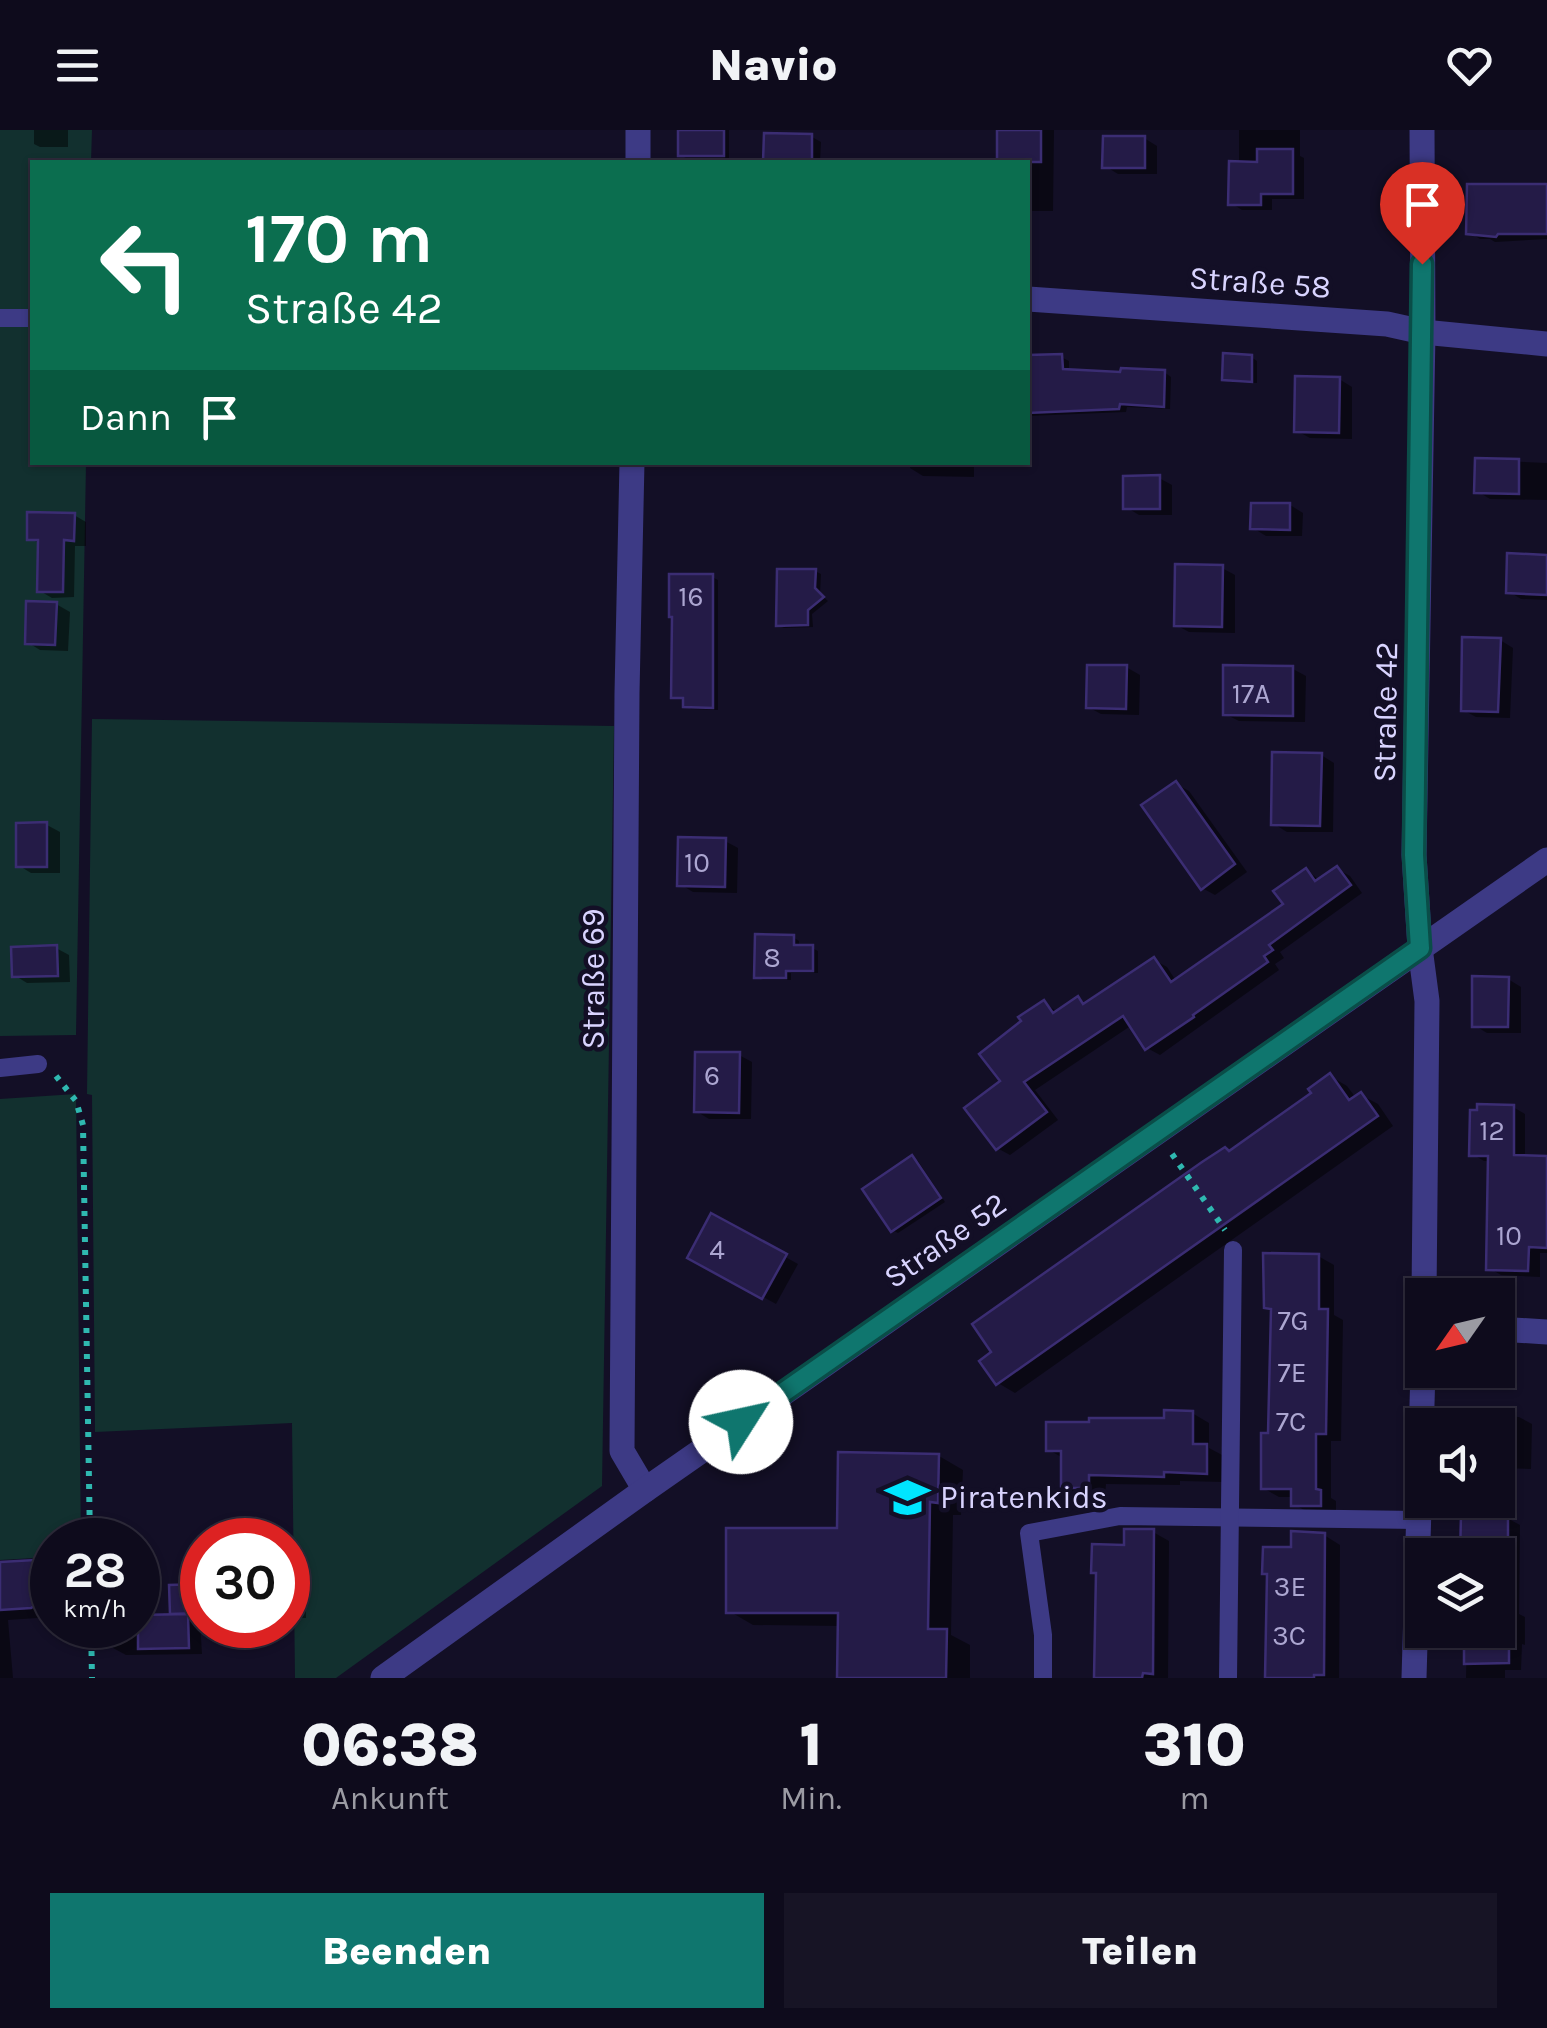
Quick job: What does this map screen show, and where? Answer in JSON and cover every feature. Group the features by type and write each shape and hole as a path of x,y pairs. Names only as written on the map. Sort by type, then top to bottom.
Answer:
{"street":[{"path":"638,130 638,160"},
{"name":"Straße 42","path":"1422,130 1423,332 1414,855 1427,1001 1424,1278"},
{"name":"Straße 58","path":"1030,299 1387,324 1423,332 1547,344"},
{"name":"Straße 69","path":"632,465 622,1452 645,1490"},
{"name":"Straße 52","path":"383,1678 645,1490 1547,860"},
{"path":"1515,1330 1547,1332"},
{"path":"1414,1678 1422,1388"}],"lane":[{"path":"0,318 30,318"},
{"path":"0,1068 38,1064"},
{"path":"1228,1678 1233,1250"},
{"path":"1042,1678 1043,1635 1028,1533 1120,1516 1418,1520"}],"path":[{"path":"38,1064 60,1078 76,1101 84,1125 90,1518"},
{"path":"1156,1132 1230,1237 1233,1250"},
{"path":"91,1648 92,1678"}],"green space":[{"path":"0,130 92,130 91,160 30,160 30,465 86,465 76,1035 0,1036"},
{"path":"92,719 614,726 602,1486 336,1678 295,1678 295,1648 310,1648 310,1518 293,1518 292,1423 95,1432 92,1095 87,1094"},
{"path":"76,1094 81,1518 30,1518 30,1558 0,1560 0,1099"}],"building":[{"path":"678,130 724,130 724,156 678,156"},
{"path":"997,130 1041,130 1041,162 997,160"},
{"path":"764,133 812,134 812,160 763,160"},
{"path":"1103,136 1145,136 1145,168 1102,168"},
{"path":"1257,149 1293,149 1293,194 1261,194 1261,205 1228,205 1229,161 1257,162"},
{"path":"1467,184 1547,184 1547,234 1466,234"},
{"path":"1223,353 1252,355 1252,382 1222,380"},
{"path":"1062,354 1063,369 1165,370 1164,407 1120,404 1119,409 1030,413 1030,355"},
{"path":"1295,376 1340,377 1339,433 1294,432"},
{"path":"1475,458 1519,459 1519,494 1474,493"},
{"path":"1160,475 1160,509 1123,509 1123,476"},
{"path":"1251,503 1290,503 1290,530 1250,529"},
{"path":"27,512 75,513 74,541 64,540 63,592 37,592 38,540 27,540"},
{"path":"1507,553 1547,555 1547,595 1506,593"},
{"path":"1175,564 1223,565 1222,627 1174,626"},
{"path":"777,569 816,569 815,588 824,597 808,610 808,625 776,626"},
{"path":"669,574 713,574 713,708 683,707 683,698 671,698"},
{"path":"26,601 57,602 55,645 25,644"},
{"path":"1462,637 1501,638 1498,712 1461,711"},
{"path":"1087,665 1127,665 1126,709 1086,708"},
{"path":"1223,665 1293,666 1293,716 1223,715"},
{"path":"1272,752 1322,753 1320,826 1271,825"},
{"path":"1176,781 1235,864 1201,890 1141,805"},
{"path":"47,822 47,867 16,867 16,823"},
{"path":"678,837 726,838 725,887 677,886"},
{"path":"1337,866 1351,885 1269,945 1273,950 1264,956 1268,962 1194,1017 1145,1050 1123,1016 1024,1082 1047,1112 996,1150 964,1108 1000,1081 979,1054 1021,1021 1018,1017 1044,1000 1053,1013 1078,996 1083,1004 1154,957 1171,982 1283,904 1273,891 1306,868 1315,881"},
{"path":"755,934 794,935 794,945 813,945 813,971 786,971 786,978 754,978"},
{"path":"57,945 58,976 12,977 11,947"},
{"path":"1472,976 1509,977 1508,1027 1472,1027"},
{"path":"695,1052 740,1052 739,1113 694,1112"},
{"path":"1330,1073 1349,1100 1361,1092 1378,1116 996,1385 979,1361 991,1352 972,1324 1202,1162 1225,1147 1229,1151 1311,1093 1308,1089"},
{"path":"1477,1104 1514,1105 1514,1155 1547,1156 1547,1248 1529,1247 1528,1271 1486,1270 1488,1156 1469,1156 1470,1110 1477,1110"},
{"path":"912,1155 941,1198 891,1232 862,1189"},
{"path":"711,1213 787,1254 762,1299 687,1258"},
{"path":"1263,1253 1319,1254 1319,1309 1328,1309 1326,1434 1316,1434 1316,1489 1321,1490 1321,1506 1291,1506 1291,1489 1261,1489 1261,1433 1268,1433 1271,1309 1264,1308"},
{"path":"1164,1410 1193,1411 1193,1444 1207,1444 1207,1474 1089,1475 1089,1488 1061,1488 1061,1451 1046,1451 1046,1422 1164,1418"},
{"path":"838,1452 939,1454 938,1503 930,1502 928,1629 947,1629 946,1678 837,1678 838,1613 726,1613 726,1528 837,1528"},
{"path":"1461,1518 1508,1518 1508,1538 1460,1538"},
{"path":"1124,1529 1154,1529 1153,1674 1143,1673 1142,1678 1094,1678 1096,1573 1091,1573 1092,1544 1124,1545"},
{"path":"1291,1531 1325,1533 1324,1675 1265,1678 1267,1574 1262,1574 1263,1547 1291,1547"},
{"path":"30,1560 30,1608 0,1610 0,1562"},
{"path":"169,1585 180,1585 180,1614 170,1614"},
{"path":"180,1614 180,1648 189,1648 138,1649 160,1648 160,1615"},
{"path":"1464,1648 1509,1648 1509,1663 1464,1664"}],"place":[{"name":"Piratenkids","path":"907,1497"}],"route":[{"path":"741,1422 1420,948 1414,855 1422,264"}]}
